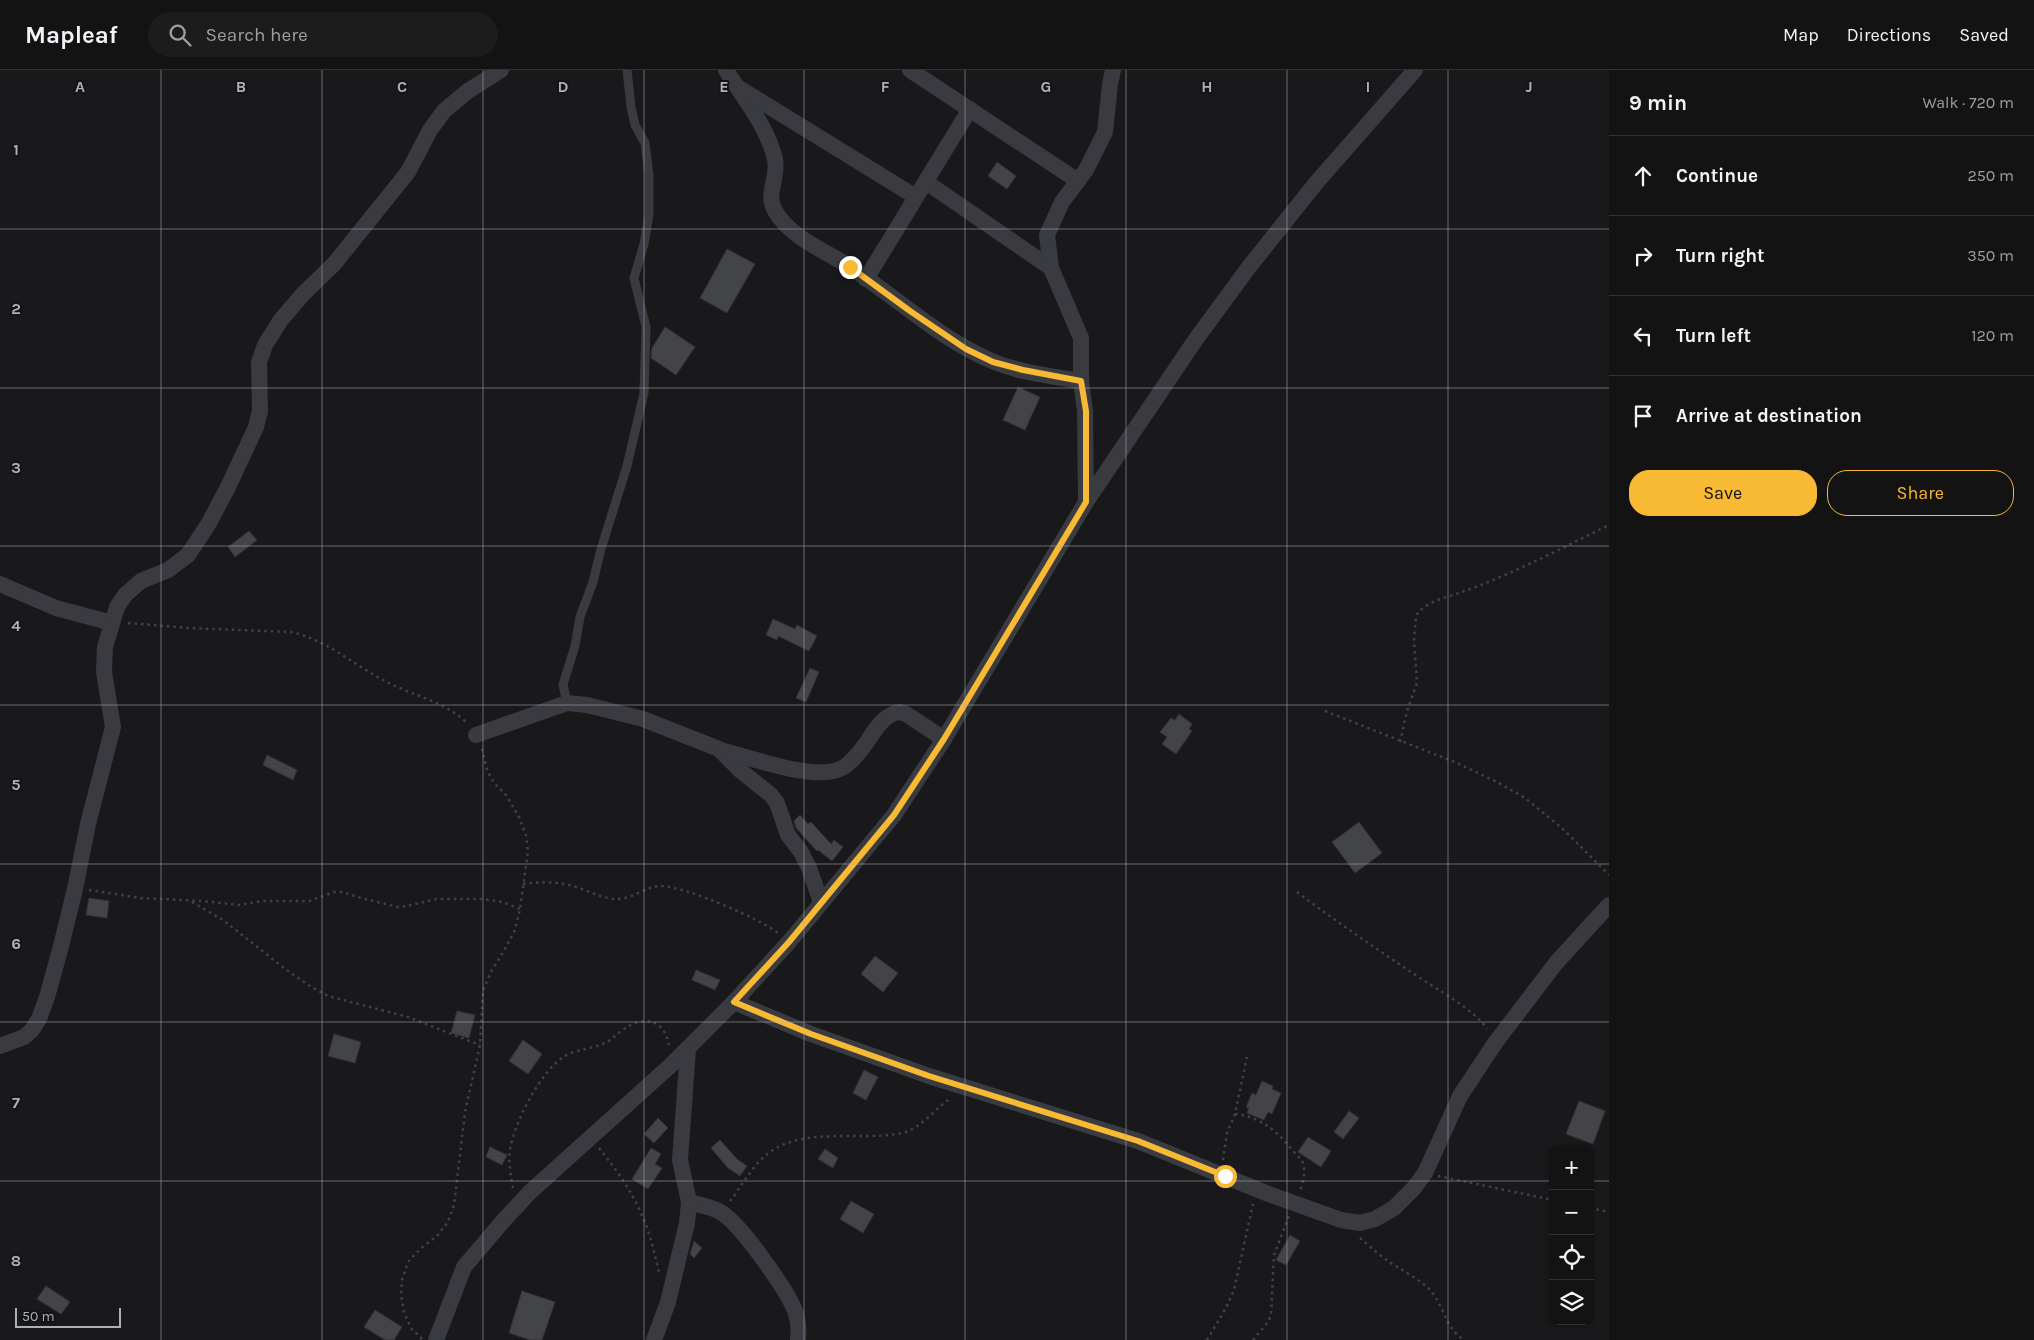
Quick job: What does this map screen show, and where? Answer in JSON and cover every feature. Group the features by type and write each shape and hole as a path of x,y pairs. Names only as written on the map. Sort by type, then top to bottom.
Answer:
{"street":[{"path":"0,1046 24,1037 32,1030 39,1019 60,950 88,824 113,727 104,672 105,647 117,607 125,596 141,581 168,570 188,555 209,523 256,427 261,403 259,362 265,345 280,322 303,294 334,264 408,172 430,130 444,112 468,91 501,70"},
{"path":"726,70 766,132 776,162 776,177 771,196 774,209 784,224 806,241 866,278 966,349 993,362 1081,381"},
{"path":"910,70 1078,181"},
{"path":"1086,502 1086,411 1081,381 1081,338 1051,268 1047,236 1062,202 1098,150 1105,132 1113,70"},
{"path":"436,1340 464,1267 516,1207 530,1192 670,1066 734,1002 789,942 894,815 944,739 1086,502 1196,339 1249,267 1316,183 1415,70"},
{"path":"736,86 916,197"},
{"path":"866,278 970,109"},
{"path":"926,182 1051,268"},
{"path":"0,584 56,608 112,623"},
{"path":"476,734 567,703 643,719 719,749 813,773 838,770 848,764 887,716 899,712 906,714 944,739"},
{"path":"719,749 741,772 771,795 777,803 788,834 801,852 809,868 821,902"},
{"path":"734,1002 811,1034 972,1090 1138,1141 1295,1204 1341,1220 1360,1223 1375,1219 1394,1208 1414,1188 1425,1173 1460,1096 1495,1043 1556,963 1609,905"},
{"path":"654,1340 668,1302 687,1223 689,1202 680,1160 688,1049"},
{"path":"689,1202 722,1212 738,1227 794,1307 799,1327 798,1340"}],"lane":[{"path":"567,703 563,686 575,646 582,611 593,582 600,549 627,466 644,393 646,327 634,278 644,244 649,215 649,175 644,143 631,107 627,70"}],"path":[{"path":"1400,742 1407,711 1417,683 1414,640 1415,620 1418,612 1432,603 1466,591 1552,554 1609,525"},
{"path":"112,623 291,632 305,635 326,645 390,684 421,696 465,720 476,734 484,754 487,770 494,783 506,795 519,817 526,835 528,850 520,909 515,930 483,990 480,1045 465,1112 454,1205 448,1222 437,1236 421,1248 408,1262 402,1280 401,1295 404,1312 410,1328 423,1340"},
{"path":"1325,711 1457,763 1525,798 1563,829 1609,875"},
{"path":"523,884 547,882 571,885 618,899 662,886 682,890 706,898 754,919 774,930 789,942"},
{"path":"75,888 102,890 141,898 238,905 263,902 308,901 338,892 398,907 436,899 483,899 502,902 520,909"},
{"path":"1296,892 1342,926 1473,1015 1485,1025 1495,1043"},
{"path":"190,901 224,920 284,968 328,996 408,1017 480,1045"},
{"path":"516,1207 509,1151 534,1090 553,1065 565,1056 605,1043 625,1028 648,1020 657,1023 664,1030 670,1049 670,1066"},
{"path":"1225,1176 1223,1158 1230,1124 1235,1114 1247,1057"},
{"path":"722,1212 762,1158 772,1149 806,1138 902,1133 918,1126 934,1110 950,1099 972,1090"},
{"path":"1235,1114 1253,1119 1279,1132 1301,1158 1304,1166 1304,1176 1295,1204 1285,1224 1274,1256 1271,1314 1268,1322 1253,1340"},
{"path":"592,1138 611,1163 641,1213 652,1242 668,1302"},
{"path":"1425,1173 1549,1199"},
{"path":"1207,1340 1226,1308 1234,1290 1254,1204 1266,1193"},
{"path":"1594,1209 1609,1212"},
{"path":"1360,1238 1388,1261 1430,1290 1442,1307 1449,1324 1458,1336 1465,1340"}],"building":[{"path":"997,162 1016,176 1007,189 988,176"},
{"path":"727,249 755,264 727,313 700,298"},
{"path":"665,327 695,347 676,375 651,358 652,348"},
{"path":"1018,387 1040,397 1025,430 1003,420"},
{"path":"249,531 257,540 235,557 228,547"},
{"path":"773,619 795,629 797,625 817,636 809,651 778,636 777,640 766,635"},
{"path":"810,668 819,672 806,702 796,698"},
{"path":"1179,714 1192,724 1189,729 1192,731 1176,754 1162,744 1167,737 1160,732 1171,718 1175,720"},
{"path":"267,755 297,770 293,780 263,765"},
{"path":"800,815 808,824 811,822 831,844 834,840 843,847 832,861 817,851 796,828 794,821"},
{"path":"1359,822 1382,853 1355,873 1332,842"},
{"path":"89,898 109,901 107,918 86,915"},
{"path":"875,956 898,973 883,992 861,974"},
{"path":"696,970 720,980 715,990 692,980"},
{"path":"457,1011 475,1015 469,1038 451,1033"},
{"path":"334,1034 361,1042 355,1063 328,1056"},
{"path":"523,1040 542,1054 528,1074 509,1061"},
{"path":"864,1070 878,1077 866,1100 853,1093"},
{"path":"1262,1081 1273,1086 1272,1089 1281,1093 1272,1114 1268,1112 1264,1120 1247,1113 1249,1108 1246,1107 1252,1093 1256,1095"},
{"path":"1579,1101 1605,1111 1593,1144 1566,1134"},
{"path":"1349,1111 1359,1118 1343,1139 1334,1132"},
{"path":"658,1118 668,1128 654,1143 644,1134"},
{"path":"1308,1137 1331,1151 1321,1167 1298,1152"},
{"path":"720,1140 737,1159 747,1166 740,1176 728,1168 711,1148"},
{"path":"490,1147 507,1155 502,1165 486,1157"},
{"path":"651,1148 661,1154 655,1164 662,1168 648,1189 632,1179"},
{"path":"825,1149 838,1158 833,1168 818,1159"},
{"path":"851,1201 874,1214 863,1233 840,1219"},
{"path":"1290,1235 1300,1241 1286,1265 1276,1260"},
{"path":"694,1241 702,1248 694,1258 690,1254"},
{"path":"46,1286 70,1302 61,1314 37,1299"},
{"path":"522,1291 555,1302 542,1340 530,1340 509,1333"},
{"path":"375,1310 402,1327 394,1340 385,1340 364,1327"}],"route":[{"path":"850,267 966,349 993,362 1081,381 1086,411 1086,502 944,739 894,815 789,942 734,1002 811,1034 929,1076 1085,1123 1138,1141 1225,1176"}]}
